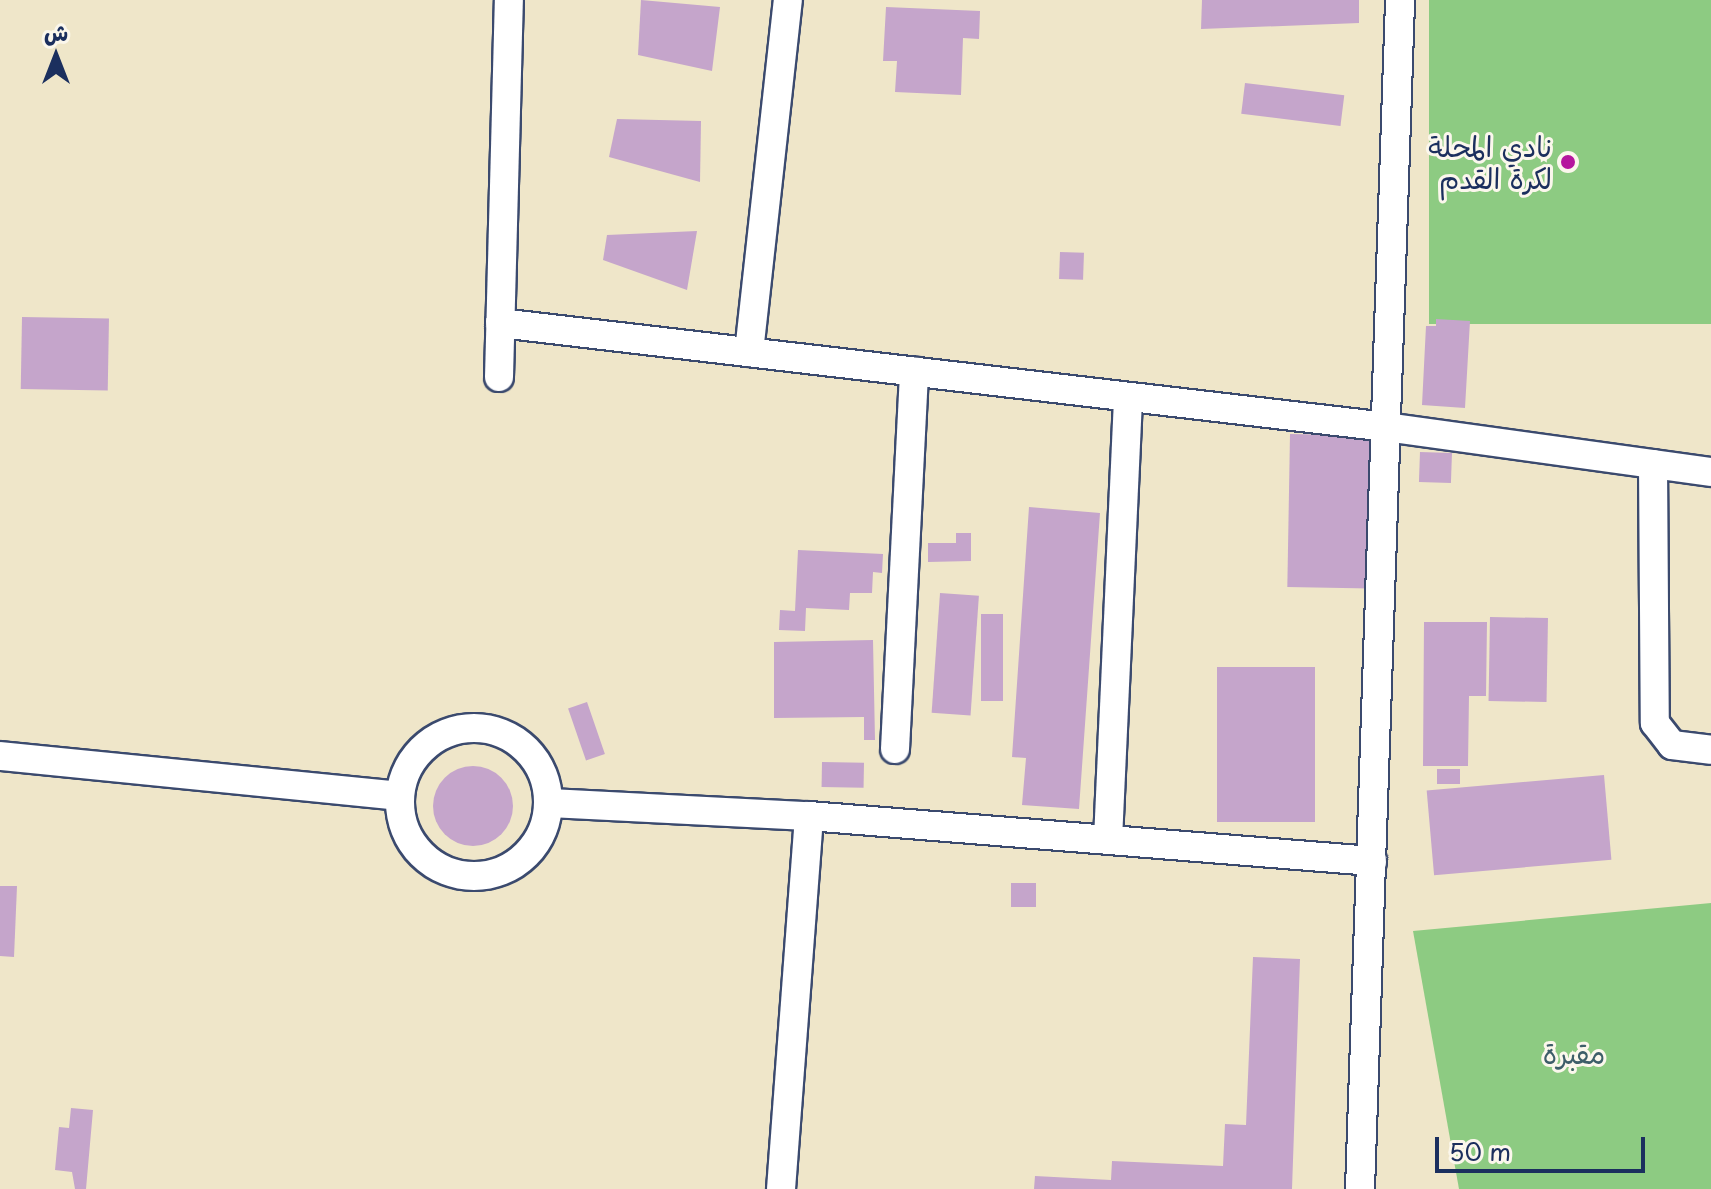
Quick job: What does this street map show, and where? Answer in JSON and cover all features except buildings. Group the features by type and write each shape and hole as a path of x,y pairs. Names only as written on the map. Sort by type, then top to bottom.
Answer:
{"street":[{"path":"499,377 509,0"},
{"path":"749,352 788,0"},
{"path":"1360,1189 1400,0"},
{"path":"500,323 1386,427 1711,472"},
{"path":"895,749 914,371"},
{"path":"1108,840 1128,397"},
{"path":"1653,464 1655,723 1672,745 1711,750"},
{"path":"477,727 500,732 528,751 546,780 549,803 540,837 517,864 471,877 447,872 410,843 399,796 404,774 425,747 454,730 477,727"},
{"path":"0,756 399,796"},
{"path":"549,803 809,816 1372,861"},
{"path":"781,1189 809,816"}],"green space":[{"name":"نادي المحلة لكرة القدم","path":"1429,0 1711,0 1711,324 1429,324"},
{"name":"مقبرة","path":"1711,903 1711,1189 1459,1189 1413,931"}],"place":[{"name":"نادي المحلة لكرة القدم","path":"1568,162"}]}
